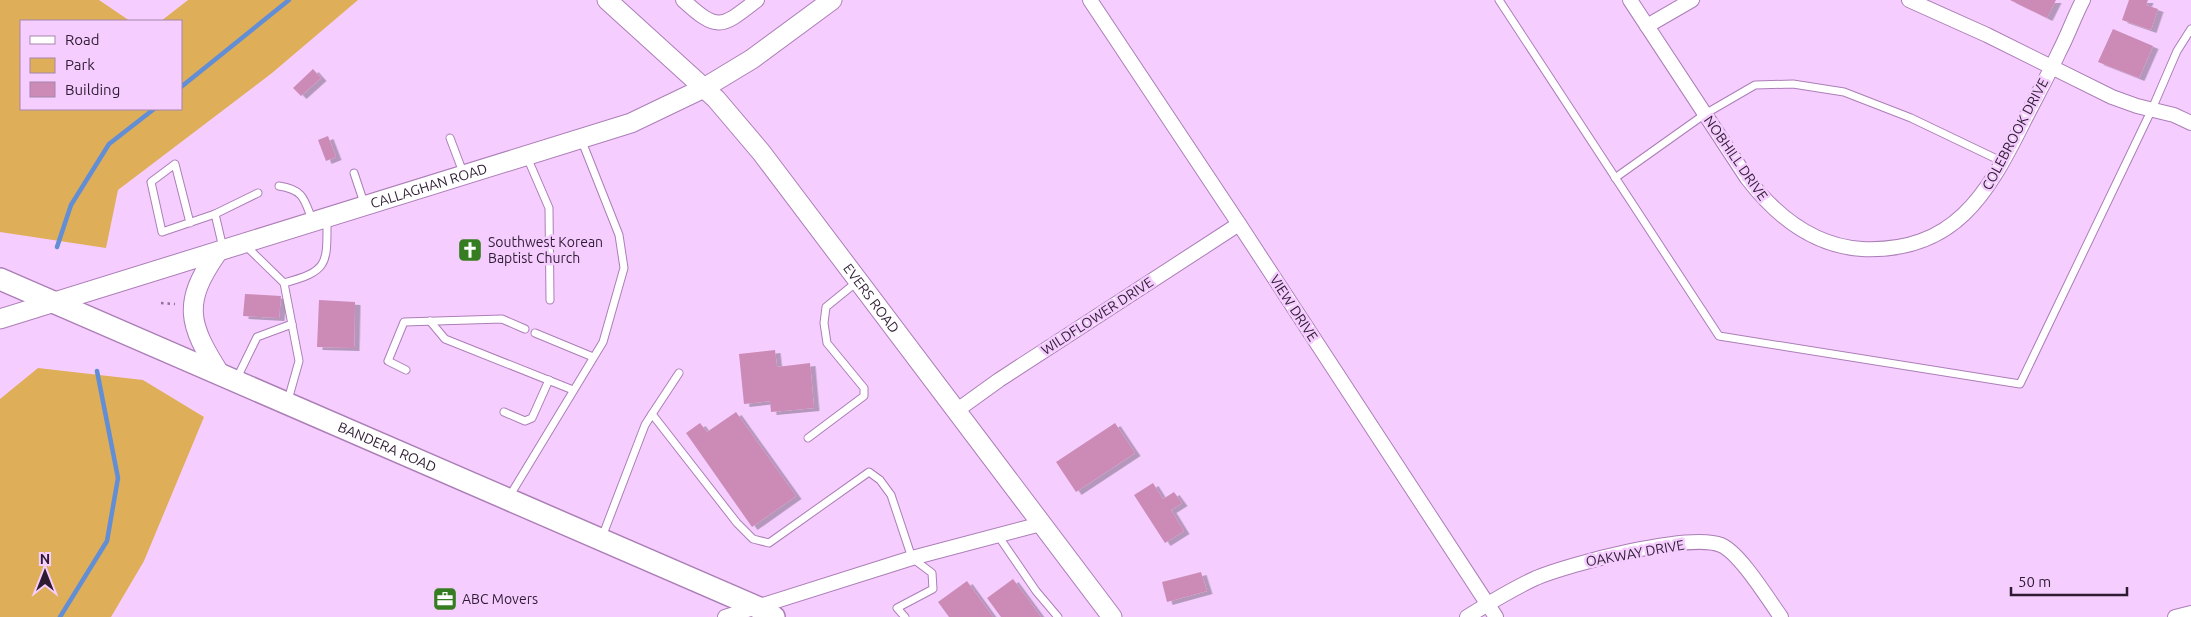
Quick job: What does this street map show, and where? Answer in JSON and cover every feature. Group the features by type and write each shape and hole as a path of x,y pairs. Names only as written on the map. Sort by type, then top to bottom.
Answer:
{"main road":[{"name":"EVERS ROAD","path":"607,0 716,99 761,152 1112,617"},
{"name":"CALLAGHAN ROAD","path":"0,319 631,123 704,88 752,59 832,0"},
{"path":"220,252 194,291 191,305 195,324 209,357 228,378"},
{"name":"BANDERA ROAD","path":"0,279 766,613"}],"street":[{"path":"683,0 709,22 716,24 733,19 757,0"},
{"name":"VIEW DRIVE","path":"1090,0 1496,617"},
{"name":"NOBHILL DRIVE","path":"1630,0 1763,199 1788,222 1814,237 1836,245 1858,249 1889,249"},
{"path":"1647,26 1692,0"},
{"path":"1909,0 1988,35 2112,97 2152,108 2191,123"},
{"name":"COLEBROOK DRIVE","path":"1889,249 1904,246 1936,234 1960,219 1982,197 2004,162 2083,0"},
{"name":"WILDFLOWER DRIVE","path":"956,411 999,380 1239,224"},
{"path":"726,617 766,613 912,558 999,537 1041,524"},
{"name":"OAKWAY DRIVE","path":"1467,617 1488,603 1536,578 1578,563 1666,544 1719,544 1735,554 1782,617"},
{"path":"2175,617 2191,613"}],"lane":[{"path":"1499,0 1719,336 2020,384 2152,108 2177,51 2191,29"},
{"path":"1615,178 1705,114 1755,85 1793,84 1844,92 1911,118 2004,162"},
{"path":"450,138 464,176"},
{"path":"508,499 602,342 624,268 619,235 581,139"},
{"path":"527,156 549,208 550,300"},
{"path":"190,223 175,164 151,182 162,232 190,223 216,214 258,193"},
{"path":"354,173 365,207"},
{"path":"279,186 294,188 302,194 320,221 328,252 321,267 311,276 284,283"},
{"path":"216,214 220,252"},
{"path":"244,244 284,283 299,361 287,403"},
{"path":"808,438 864,396 864,388 827,342 824,323 826,307 859,281"},
{"path":"406,370 388,361 404,322 502,319 525,329"},
{"path":"430,321 445,340 572,390"},
{"path":"228,378 257,337 292,324"},
{"path":"535,333 593,357"},
{"path":"601,540 645,425 679,373"},
{"path":"504,412 525,420 532,418 549,380"},
{"path":"652,414 737,523 753,540 769,543 868,472 880,480 891,495 912,558 932,574 933,589 897,608 905,617"},
{"path":"999,537 1036,591 1058,617"}],"path":[{"path":"161,303 175,304"}],"green space":[{"path":"0,0 99,0 129,20 20,20 20,110 182,110 182,20 162,20 188,0 358,0 272,73 118,190 106,248 0,232"},
{"path":"38,368 143,380 204,417 144,561 111,617 0,617 0,399"}],"building":[{"path":"2010,0 2056,0 2047,18"},
{"path":"2129,0 2148,0 2146,5 2158,9 2151,30 2122,20"},
{"path":"2113,29 2153,46 2139,78 2098,62"},
{"path":"313,69 321,78 301,96 293,88"},
{"path":"328,136 336,157 326,161 318,140"},
{"path":"245,294 281,296 279,318 243,316"},
{"path":"319,300 355,302 354,348 317,347"},
{"path":"775,350 777,367 810,363 814,408 771,412 770,401 744,404 739,354"},
{"path":"736,412 796,496 752,527 686,433 700,423 707,432"},
{"path":"1115,423 1135,453 1076,492 1056,462"},
{"path":"1153,483 1163,499 1174,492 1182,503 1171,510 1184,531 1165,543 1134,495"},
{"path":"1201,572 1207,591 1167,602 1162,582"},
{"path":"1013,579 1041,617 1001,617 987,598"},
{"path":"967,581 993,617 949,617 938,602"}],"waterway":[{"path":"182,86 289,0"},
{"path":"57,247 71,205 109,144 153,110"},
{"path":"60,617 107,541 118,478 97,371"}],"place":[{"name":"Southwest Korean Baptist Church","path":"470,250"},
{"name":"ABC Movers","path":"445,599"}]}
